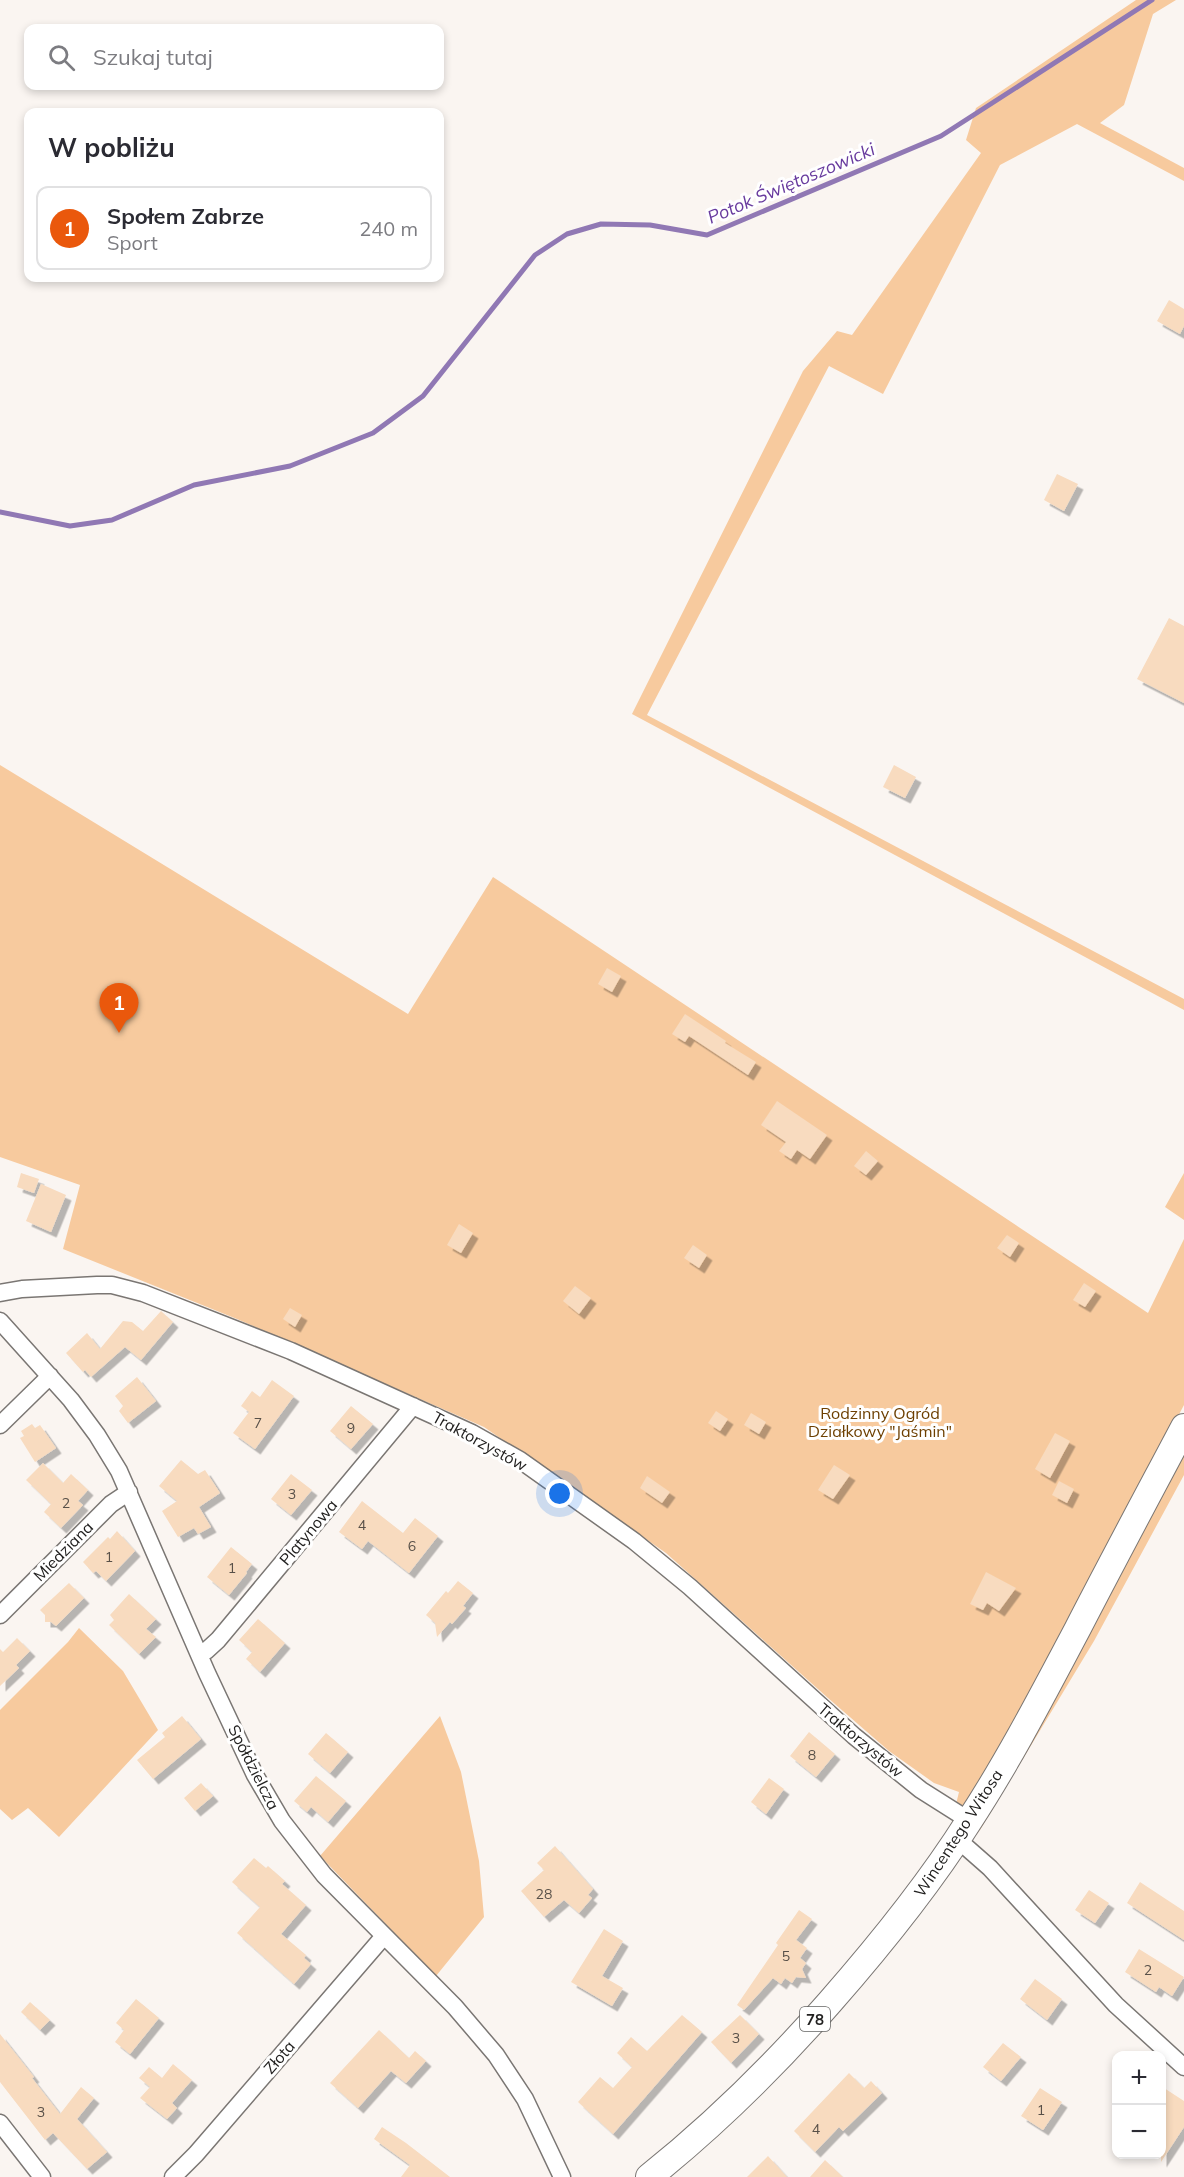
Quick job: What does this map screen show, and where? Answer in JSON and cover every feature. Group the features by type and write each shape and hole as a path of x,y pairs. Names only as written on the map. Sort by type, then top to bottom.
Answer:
{"main road":[{"name":"Wincentego Witosa","path":"649,2177 735,2102 786,2051 870,1956 921,1893 963,1830 1047,1685 1184,1428"}],"street":[{"name":"Traktorzystów","path":"0,1293 80,1285 127,1288 291,1351 472,1433 505,1451 634,1541 690,1587 854,1736 921,1790 963,1830 990,1868 1116,2005 1184,2067"},
{"name":"Spółdzielcza","path":"0,1321 50,1376 97,1435 119,1471 252,1769 282,1821 324,1875 454,2007 496,2055 525,2099 562,2177"},
{"path":"0,1425 50,1376"},
{"name":"Platynowa","path":"199,1653 206,1651 218,1640 413,1406"},
{"name":"Miedziana","path":"0,1615 111,1504 129,1492"},
{"name":"Złota","path":"173,2177 196,2154 384,1936"},
{"path":"0,2123 42,2177"}],"green space":[{"path":"1136,0 1176,0 1153,14 1124,105 1100,123 1184,168 1184,181 1077,124 1000,165 883,394 829,366 647,715 1184,999 1184,1010 632,714 803,371 837,331 852,335 981,153 966,140 976,108"},
{"name":"Rodzinny Ogród Działkowy \"Jaśmin\"","path":"0,765 408,1014 493,877 1148,1313 1184,1239 1184,1405 973,1798 965,1805 958,1806 956,1804 959,1792 934,1783 889,1751 666,1553 484,1427 237,1319 63,1249 80,1185 0,1157"},
{"path":"1184,1173 1184,1220 1165,1207"},
{"path":"1184,1449 1184,1475 1094,1641 977,1835"},
{"path":"79,1628 123,1671 158,1730 59,1837 28,1808 12,1820 0,1809 0,1710"},
{"path":"440,1716 461,1772 479,1861 484,1917 436,1976 320,1856"}],"building":[{"path":"1169,300 1184,309 1184,326 1180,334 1157,321"},
{"path":"1057,474 1078,484 1064,511 1044,500"},
{"path":"1169,618 1184,626 1184,703 1137,679"},
{"path":"894,765 916,777 905,798 883,787"},
{"path":"607,968 621,976 612,992 598,984"},
{"path":"685,1014 756,1062 748,1075 689,1036 685,1042 672,1034"},
{"path":"777,1101 827,1135 810,1159 797,1150 791,1159 779,1151 786,1142 761,1125"},
{"path":"866,1151 878,1161 866,1175 854,1166"},
{"path":"21,1173 39,1179 34,1193 17,1187"},
{"path":"41,1184 66,1195 51,1232 26,1221"},
{"path":"459,1224 473,1233 461,1253 447,1245"},
{"path":"1007,1235 1019,1243 1010,1257 997,1248"},
{"path":"693,1245 707,1255 699,1268 684,1258"},
{"path":"1084,1283 1096,1291 1085,1307 1073,1300"},
{"path":"575,1286 591,1298 579,1314 563,1301"},
{"path":"290,1308 302,1315 295,1327 283,1319"},
{"path":"161,1311 173,1322 141,1360 125,1347 91,1377 85,1370 83,1372 66,1353 87,1333 100,1349 123,1321 132,1322 143,1331"},
{"path":"137,1377 156,1401 128,1423 119,1411 123,1406 115,1396"},
{"path":"272,1380 294,1396 255,1449 233,1433 249,1412 241,1406 252,1391 260,1397"},
{"path":"351,1406 373,1424 351,1449 330,1431"},
{"path":"716,1411 728,1419 720,1431 708,1423"},
{"path":"751,1413 766,1422 759,1434 744,1425"},
{"path":"32,1424 35,1428 40,1425 56,1448 35,1462 20,1438 24,1436 21,1431"},
{"path":"1055,1433 1070,1441 1050,1478 1035,1469"},
{"path":"181,1460 198,1474 205,1470 220,1493 199,1507 211,1527 198,1534 194,1528 178,1537 162,1511 177,1501 159,1486"},
{"path":"43,1463 63,1483 71,1474 88,1490 78,1501 83,1505 61,1528 44,1512 51,1504 26,1480"},
{"path":"834,1465 850,1475 833,1499 818,1490"},
{"path":"291,1474 312,1490 291,1515 271,1499"},
{"path":"647,1476 670,1492 662,1503 640,1488"},
{"path":"1059,1481 1074,1489 1067,1503 1052,1495"},
{"path":"362,1501 403,1533 415,1518 438,1536 409,1573 368,1541 362,1549 339,1532"},
{"path":"117,1531 135,1551 106,1581 96,1571 93,1573 83,1562"},
{"path":"231,1547 252,1564 229,1595 207,1577"},
{"path":"986,1572 1016,1588 999,1611 987,1603 983,1610 970,1604"},
{"path":"458,1581 473,1593 463,1606 466,1608 437,1637 435,1623 426,1615 446,1591 448,1593"},
{"path":"69,1583 84,1598 56,1626 51,1622 45,1622 45,1615 40,1610"},
{"path":"129,1594 156,1619 146,1629 156,1637 139,1654 109,1625 114,1620 110,1615"},
{"path":"258,1619 285,1643 260,1672 246,1659 252,1652 239,1640"},
{"path":"17,1638 30,1651 16,1665 19,1668 0,1686 0,1649 3,1652"},
{"path":"182,1716 201,1739 153,1779 137,1760 165,1737 162,1733"},
{"path":"809,1732 835,1754 816,1777 790,1756"},
{"path":"326,1733 348,1752 330,1773 308,1754"},
{"path":"316,1776 346,1801 328,1822 311,1807 307,1812 294,1801"},
{"path":"769,1778 784,1789 766,1814 751,1802"},
{"path":"201,1783 213,1796 195,1811 184,1798"},
{"path":"555,1846 593,1889 588,1895 592,1898 579,1913 564,1900 544,1917 521,1891 544,1870 537,1863"},
{"path":"254,1858 266,1868 268,1866 285,1881 282,1884 306,1905 281,1934 306,1955 304,1958 311,1964 294,1984 237,1933 260,1907 232,1882"},
{"path":"1140,1882 1184,1911 1184,1940 1127,1903"},
{"path":"1089,1890 1109,1903 1095,1923 1075,1910"},
{"path":"799,1910 812,1919 796,1940 807,1948 800,1958 806,1963 802,1969 806,1978 796,1977 792,1983 785,1978 781,1984 773,1978 744,2010 737,2005"},
{"path":"604,1929 623,1941 602,1976 623,1988 612,2006 571,1982"},
{"path":"1139,1949 1184,1977 1172,1996 1159,1987 1156,1992 1125,1972"},
{"path":"1035,1979 1062,1999 1047,2020 1020,1999"},
{"path":"136,1999 159,2018 130,2054 115,2042 124,2030 116,2023"},
{"path":"30,2002 50,2020 40,2030 21,2012"},
{"path":"682,2015 702,2032 613,2134 578,2102 600,2077 613,2088 632,2067 617,2053 631,2037 647,2051"},
{"path":"740,2015 759,2034 731,2063 711,2042"},
{"path":"379,2030 409,2058 415,2051 426,2061 406,2083 391,2071 358,2108 330,2083"},
{"path":"0,2034 60,2114 81,2087 94,2098 77,2119 107,2152 87,2169 53,2133 45,2140 0,2082"},
{"path":"1003,2043 1021,2057 1001,2081 983,2067"},
{"path":"173,2064 192,2080 172,2103 177,2108 167,2119 140,2098 150,2087 139,2078 149,2067 162,2078"},
{"path":"849,2073 864,2088 871,2081 882,2093 843,2131 839,2127 815,2152 794,2131"},
{"path":"1040,2088 1062,2102 1043,2130 1021,2116"},
{"path":"1166,2089 1184,2101 1184,2127 1166,2154"},
{"path":"382,2127 450,2177 401,2177 410,2165 374,2139"},
{"path":"768,2156 787,2177 747,2177"},
{"path":"825,2160 843,2177 810,2177"}],"waterway":[{"name":"Potok Świętoszowicki","path":"0,512 70,526 112,520 194,485 290,466 373,433 423,396 535,255 567,234 601,224 650,225 707,235 941,136 1152,0"}],"place":[{"name":"Społem Zabrze","path":"119,1033"}]}
